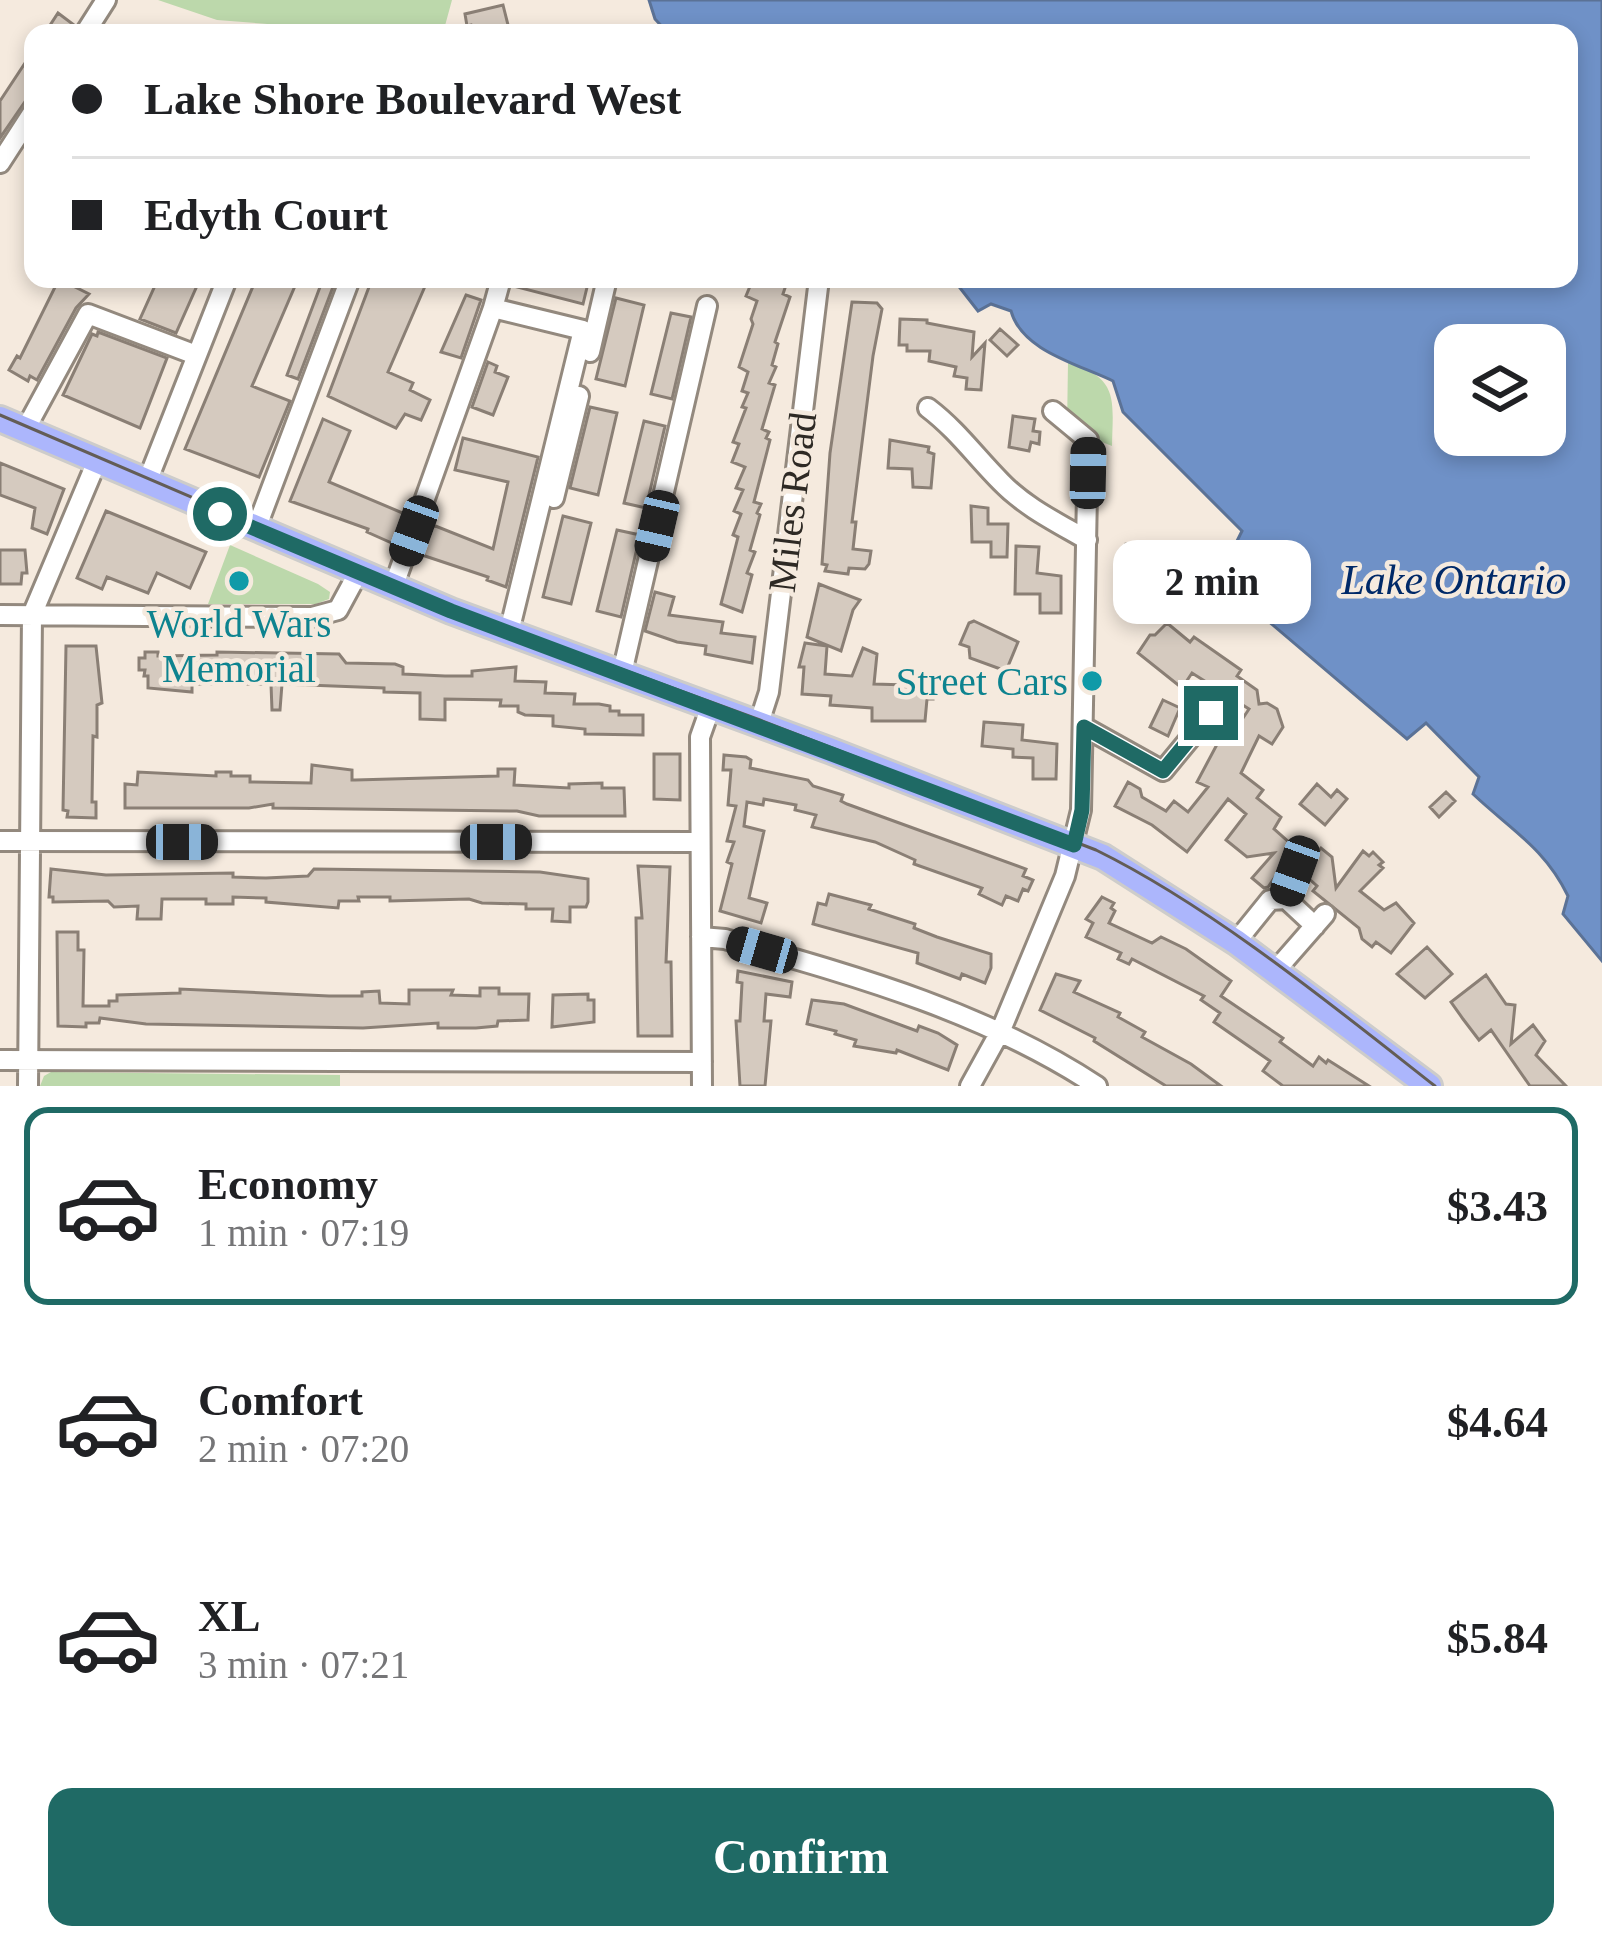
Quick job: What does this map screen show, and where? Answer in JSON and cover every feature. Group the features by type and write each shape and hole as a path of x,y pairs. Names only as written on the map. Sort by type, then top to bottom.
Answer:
{"main road":[{"path":"0,419 393,588 1074,845 1121,867 1236,942 1429,1086"}],"street":[{"path":"0,163 24,126"},
{"path":"147,482 223,288"},
{"path":"256,529 347,288"},
{"path":"393,588 498,288"},
{"path":"515,634 605,288"},
{"name":"Miles Road","path":"759,724 769,692 818,288"},
{"path":"622,674 707,306"},
{"path":"494,308 583,330 515,634"},
{"path":"25,430 88,314 196,355"},
{"path":"928,408 952,426 1004,485 1043,515 1088,540"},
{"path":"970,1086 1001,1030 1074,845 1082,810 1088,440 1053,411"},
{"path":"28,1086 32,615 97,461"},
{"path":"0,614 313,616 338,610 358,573"},
{"path":"702,1086 700,737 711,706"},
{"path":"1084,727 1163,771 1211,713"},
{"path":"0,841 700,842"},
{"path":"1286,898 1295,871"},
{"path":"1236,942 1270,900 1286,898 1320,920 1276,970"},
{"path":"701,937 725,939 897,989 1001,1030 1097,1086"},
{"path":"0,1060 701,1062"}],"green space":[{"path":"158,0 452,0 445,24 217,20"},
{"path":"1068,362 1097,376 1110,392 1112,446 1067,428"},
{"path":"230,545 318,584 330,592 329,599 316,604 208,604"},
{"path":"51,1072 340,1075 340,1086 40,1086"}],"water":[{"name":"Lake Ontario","path":"649,0 1602,0 1602,961 1563,914 1568,896 1549,865 1473,794 1479,777 1426,723 1407,739 1254,609 1243,580 1225,565 1242,531 1123,412 1113,381 1039,346 1017,325 1011,311 991,304 978,311 960,288 1578,288 1578,24 660,24"}],"building":[{"path":"503,5 508,24 467,24 465,14"},
{"path":"58,13 73,24 51,24"},
{"path":"24,65 24,103 0,138 0,101"},
{"path":"55,288 77,288 89,294 76,308 37,380 30,376 28,381 9,370 20,358"},
{"path":"154,288 196,288 176,333 140,319"},
{"path":"252,288 294,288 252,386 290,401 259,477 185,449"},
{"path":"320,288 333,288 298,379 287,375"},
{"path":"369,288 424,288 388,372 413,383 410,390 430,400 421,420 405,414 396,428 328,396"},
{"path":"521,288 587,288 583,304"},
{"path":"749,288 785,288 783,294 790,297 775,342 772,365 776,367 769,383 775,385 762,429 769,432 766,438 770,440 754,502 761,504 760,515 742,612 721,604 741,514 734,511 743,490 736,488 745,467 732,462 748,393 742,391 748,372 739,367 757,301 746,296"},
{"path":"466,295 481,300 461,358 441,352"},
{"path":"616,298 644,305 625,386 596,379"},
{"path":"852,302 877,303 882,309 852,522 856,522 853,549 871,551 865,569 849,568 848,574 825,571 827,565 822,564 830,453"},
{"path":"671,313 691,317 672,399 651,394"},
{"path":"900,319 927,320 974,332 972,357 985,343 981,390 966,389 967,378 954,376 956,367 929,361 930,351 907,351 907,345 899,345"},
{"path":"1000,329 1018,345 1007,356 990,340"},
{"path":"98,332 167,358 140,428 63,395 92,334"},
{"path":"488,362 497,366 495,372 508,377 493,415 472,407"},
{"path":"590,407 617,413 598,495 570,488"},
{"path":"1013,416 1035,419 1033,431 1040,432 1039,444 1031,442 1029,451 1009,447"},
{"path":"323,419 350,431 329,482 405,514 394,544 368,529 290,501"},
{"path":"644,421 665,426 646,508 624,503"},
{"path":"463,438 538,457 506,587 422,555 433,525 493,549 508,482 455,470"},
{"path":"890,440 929,447 928,452 934,454 931,488 913,487 912,469 888,468"},
{"path":"0,463 64,489 47,534 32,528 35,508 0,495"},
{"path":"971,506 988,508 988,524 1008,524 1007,557 991,557 991,542 972,542"},
{"path":"106,511 206,552 190,588 157,573 148,593 107,577 102,589 77,578"},
{"path":"563,516 591,523 571,604 543,597"},
{"path":"617,530 640,535 621,617 597,611"},
{"path":"1146,542 1150,572 1143,572 1143,588 1125,588 1126,544"},
{"path":"1016,546 1039,547 1037,573 1061,576 1061,613 1040,613 1040,594 1015,594"},
{"path":"0,550 25,550 27,573 22,573 21,584 0,584"},
{"path":"819,584 860,600 841,651 807,637"},
{"path":"655,592 674,597 669,615 723,622 721,633 755,637 752,663 705,654 706,646 645,631"},
{"path":"974,621 1018,642 1006,671 970,658 969,647 960,644"},
{"path":"1167,623 1190,642 1194,637 1241,670 1237,676 1257,690 1259,704 1277,709 1283,727 1272,744 1259,736 1241,773 1263,790 1257,798 1281,817 1274,829 1299,851 1296,854 1316,854 1321,848 1332,857 1336,888 1363,851 1369,856 1373,852 1383,862 1379,865 1383,868 1360,891 1384,910 1396,903 1414,923 1391,953 1376,942 1372,947 1362,939 1359,928 1313,891 1317,886 1307,877 1308,867 1300,859 1287,860 1268,887 1252,878 1274,853 1247,857 1226,840 1246,814 1228,799 1187,852 1152,825 1115,806 1128,782 1166,811 1174,801 1188,812 1208,787 1197,782 1222,735 1229,739 1249,709 1192,673 1182,688 1138,653 1150,635"},
{"path":"805,643 827,646 825,674 852,676 863,648 877,654 874,684 908,685 909,679 932,677 933,699 927,699 925,721 872,721 872,708 830,705 831,696 802,694 804,667 799,667"},
{"path":"66,646 96,646 102,703 97,705 97,737 93,736 96,818 67,817 68,811 63,810"},
{"path":"145,652 158,652 158,656 339,654 346,663 395,664 403,667 403,674 445,676 516,667 515,681 546,682 545,693 575,694 574,704 599,704 619,715 643,715 643,735 585,734 585,729 553,726 553,716 525,715 518,712 518,706 500,706 501,700 445,699 445,720 420,719 420,693 384,692 384,688 282,684 280,710 272,710 271,684 192,684 192,692 148,688 145,670 139,670 139,658 145,658"},
{"path":"1163,700 1180,708 1168,736 1150,727"},
{"path":"984,722 1023,725 1022,740 1057,744 1056,779 1033,779 1033,758 1013,757 1013,749 982,746"},
{"path":"654,754 680,754 680,800 654,799"},
{"path":"724,755 746,757 751,760 750,768 808,780 843,795 841,801 847,804 1026,869 1023,876 1033,880 1018,901 1006,896 1002,905 979,894 982,888 914,864 915,860 875,842 812,827 816,815 795,810 796,805 764,799 763,805 747,802 744,826 764,831 749,898 767,903 761,923 720,911 732,864 727,862 734,842 727,841 736,806 728,805 731,770 723,770"},
{"path":"312,765 352,770 352,780 498,776 498,769 515,769 514,785 569,788 569,784 602,783 602,788 624,788 625,816 273,808 273,804 125,808 125,784 137,785 138,772 216,776 216,772 231,772 231,776 250,776 250,782 311,783"},
{"path":"1317,784 1331,797 1337,790 1347,799 1325,825 1300,804"},
{"path":"1446,792 1455,801 1439,817 1430,807"},
{"path":"638,866 670,867 666,962 671,962 672,1036 638,1036 636,918 642,918"},
{"path":"51,869 106,875 233,873 233,877 266,878 308,876 314,869 540,872 588,879 588,902 586,907 570,907 570,922 552,921 553,909 526,909 526,904 469,899 390,901 390,897 339,901 338,908 266,902 266,898 233,897 233,904 162,899 161,919 137,919 138,906 53,902 49,897"},
{"path":"829,894 871,905 869,909 915,924 914,928 991,954 985,983 917,963 918,953 813,924 818,903 826,905"},
{"path":"1102,897 1114,903 1109,923 1152,943 1161,937 1186,949 1231,981 1221,996 1283,1038 1280,1042 1313,1066 1319,1057 1328,1060 1369,1086 1283,1086 1263,1071 1270,1061 1214,1022 1220,1013 1201,1000 1204,996 1132,959 1129,964 1118,959 1121,953 1086,937 1093,923 1086,919"},
{"path":"57,932 78,932 78,950 84,950 83,1006 109,1006 117,995 180,993 180,989 329,996 379,991 380,1003 409,1004 409,990 453,990 451,995 480,996 480,988 499,988 499,994 529,994 528,1020 476,1028 438,1028 438,1023 363,1028 146,1024 100,1018 99,1023 86,1023 86,1027 58,1026"},
{"path":"1427,947 1452,974 1425,998 1397,974"},
{"path":"738,971 792,982 790,997 766,994 764,1021 771,1021 765,1086 740,1086 736,1021 740,1021 742,983 737,982"},
{"path":"1056,974 1080,981 1074,992 1120,1013 1118,1017 1145,1032 1142,1037 1221,1086 1166,1086 1095,1038 1040,1010"},
{"path":"1486,975 1506,1004 1515,1005 1511,1044 1533,1025 1545,1041 1536,1055 1566,1086 1530,1086 1491,1030 1479,1040 1463,1019 1451,1002"},
{"path":"588,994 588,1000 594,1000 594,1022 552,1027 553,995"},
{"path":"812,1000 844,1004 917,1031 919,1026 938,1033 957,1045 948,1070 897,1050 854,1046 856,1040 807,1024"}],"tram line":[{"path":"0,415 422,596 1096,850 1227,929 1435,1086"}],"place":[{"name":"World Wars Memorial","path":"239,581"},
{"name":"Street Cars","path":"1092,681"}],"route":[{"path":"220,514 451,611 1074,845 1082,810 1084,727 1163,771 1211,713"}]}
